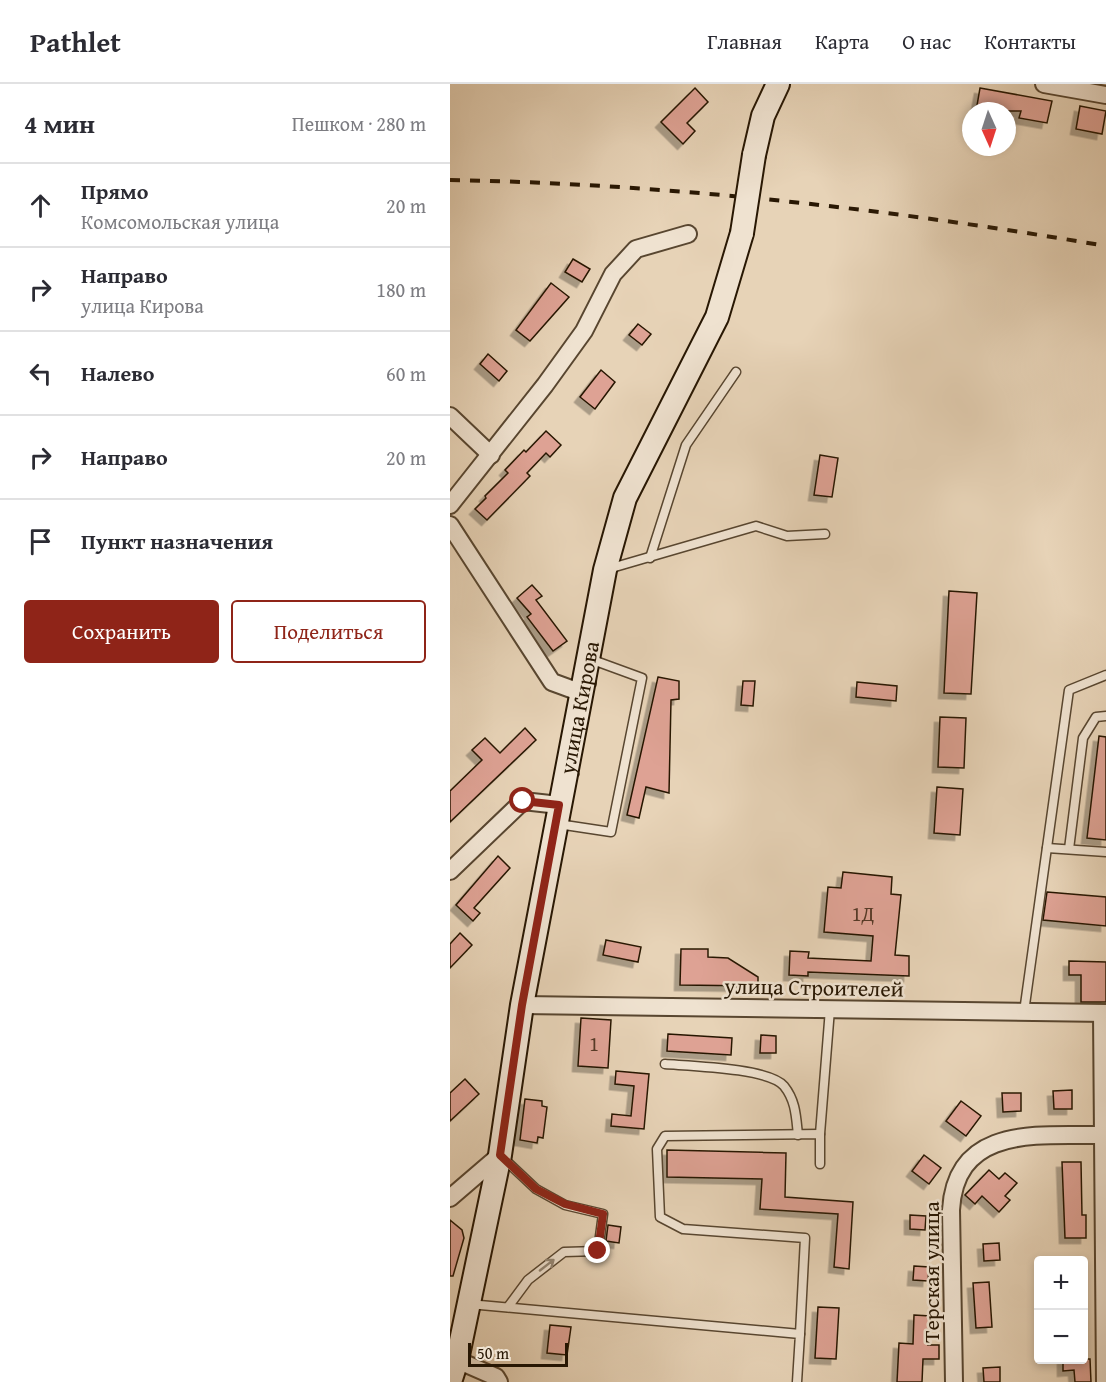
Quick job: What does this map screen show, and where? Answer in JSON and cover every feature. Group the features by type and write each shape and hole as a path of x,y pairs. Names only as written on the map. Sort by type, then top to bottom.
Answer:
{"main road":[{"name":"улица Кирова","path":"450,1382 457,1360 500,1155 522,1005 605,570 625,498 717,316 742,233 754,154 763,116 778,84"}],"street":[{"path":"1044,84 1106,94"},
{"path":"450,505 584,331 613,274 636,249 688,234"},
{"path":"450,416 490,455"},
{"path":"450,525 552,682 582,693"},
{"path":"450,871 523,801 558,815"},
{"name":"улица Строителей","path":"522,1005 1104,1013"},
{"path":"1104,1013 1102,1135 1106,1382"},
{"name":"Терская улица","path":"954,1382 951,1210 952,1196 961,1174 976,1155 1004,1140 1019,1137 1102,1135"},
{"path":"450,1198 500,1155"},
{"path":"457,1360 496,1377 499,1382"}],"lane":[{"path":"650,558 686,445 736,372"},
{"path":"605,570 756,526 787,536 825,534"},
{"path":"558,815 611,832 642,678 587,658"},
{"path":"1024,1012 1069,690 1106,675"},
{"path":"1069,849 1083,738 1096,717 1106,716"},
{"path":"1047,848 1106,852"},
{"path":"820,1164 820,1134 830,1009"},
{"path":"665,1064 750,1071 783,1084 796,1106 798,1135"},
{"path":"796,1382 805,1238 683,1229 660,1217 657,1149 665,1136 820,1134"},
{"path":"500,1155 536,1189 565,1204 603,1214 598,1251 564,1252 528,1280 508,1307"},
{"path":"468,1304 800,1334"}],"building":[{"path":"695,88 708,102 687,123 695,131 683,144 661,122"},
{"path":"980,88 1052,101 1047,123 1019,118 1021,111 1016,111 1016,102 978,102"},
{"path":"1080,106 1106,111 1102,134 1076,129"},
{"path":"573,259 590,269 582,282 565,272"},
{"path":"551,283 569,297 530,341 516,330"},
{"path":"638,324 651,334 642,345 629,335"},
{"path":"488,354 507,371 499,381 480,364"},
{"path":"601,370 615,382 595,409 580,397"},
{"path":"546,431 561,445 550,457 546,453 527,473 530,476 487,520 475,509 508,473 505,470"},
{"path":"820,455 838,458 832,497 814,495"},
{"path":"532,585 542,596 536,600 567,641 553,651 527,617 531,614 517,598"},
{"path":"949,591 977,593 971,694 944,693"},
{"path":"658,677 679,681 679,699 671,700 669,793 646,787 639,818 627,815"},
{"path":"743,681 755,681 753,706 741,705"},
{"path":"857,682 897,686 896,701 856,697"},
{"path":"940,717 966,718 964,768 938,767"},
{"path":"525,728 536,740 450,822 450,791 482,760 472,750 485,738 500,753"},
{"path":"1099,736 1106,737 1106,840 1087,838"},
{"path":"937,787 963,789 960,835 934,833"},
{"path":"498,856 510,868 474,908 480,913 473,921 456,905"},
{"path":"843,872 892,877 891,894 901,895 895,955 909,956 909,976 808,972 808,976 789,975 790,951 809,952 808,958 871,961 873,936 824,932 828,887 841,888"},
{"path":"1047,892 1106,897 1106,926 1043,920"},
{"path":"460,933 472,945 450,968 450,944"},
{"path":"606,940 641,947 638,962 603,955"},
{"path":"681,949 708,949 708,957 728,958 758,977 758,986 680,985"},
{"path":"1069,961 1106,962 1106,1002 1081,1002 1081,975 1069,975"},
{"path":"581,1018 611,1020 608,1068 578,1066"},
{"path":"668,1034 732,1038 731,1055 667,1051"},
{"path":"761,1035 776,1036 776,1053 760,1053"},
{"path":"616,1071 649,1074 644,1129 611,1126 612,1114 631,1116 634,1086 615,1084"},
{"path":"465,1079 479,1094 450,1121 450,1093"},
{"path":"1072,1090 1072,1109 1054,1109 1053,1091"},
{"path":"1002,1093 1021,1093 1021,1111 1003,1112"},
{"path":"525,1099 542,1101 542,1106 547,1107 543,1138 538,1137 537,1143 520,1140"},
{"path":"961,1101 981,1116 966,1136 946,1121"},
{"path":"667,1150 786,1153 785,1197 853,1202 849,1269 834,1267 838,1214 760,1209 762,1179 667,1177"},
{"path":"924,1155 941,1168 929,1184 912,1171"},
{"path":"1062,1162 1081,1162 1082,1215 1086,1215 1086,1238 1065,1238"},
{"path":"989,1170 999,1179 1005,1173 1017,1183 1005,1196 1010,1200 999,1212 982,1196 975,1204 965,1195"},
{"path":"910,1215 926,1216 925,1230 910,1229"},
{"path":"450,1220 462,1230 464,1238 453,1276 450,1276"},
{"path":"608,1225 621,1227 619,1243 606,1241"},
{"path":"999,1243 1000,1260 984,1261 983,1244"},
{"path":"914,1266 929,1267 928,1281 913,1280"},
{"path":"989,1282 992,1327 976,1328 973,1283"},
{"path":"818,1307 839,1308 836,1359 815,1358"},
{"path":"914,1315 930,1316 928,1345 939,1345 939,1359 923,1359 922,1382 897,1382 899,1343 913,1344"},
{"path":"550,1325 571,1327 567,1355 547,1353"},
{"path":"1088,1359 1090,1359 1091,1382 1075,1382 1074,1370 1063,1371 1063,1364 1088,1364"},
{"path":"1000,1367 1000,1382 984,1382 983,1368"}],"railway":[{"path":"450,180 615,187 780,201 943,221 1106,246"}],"route":[{"path":"523,801 559,805 522,1005 500,1155 536,1189 565,1204 603,1214 598,1251"}]}
